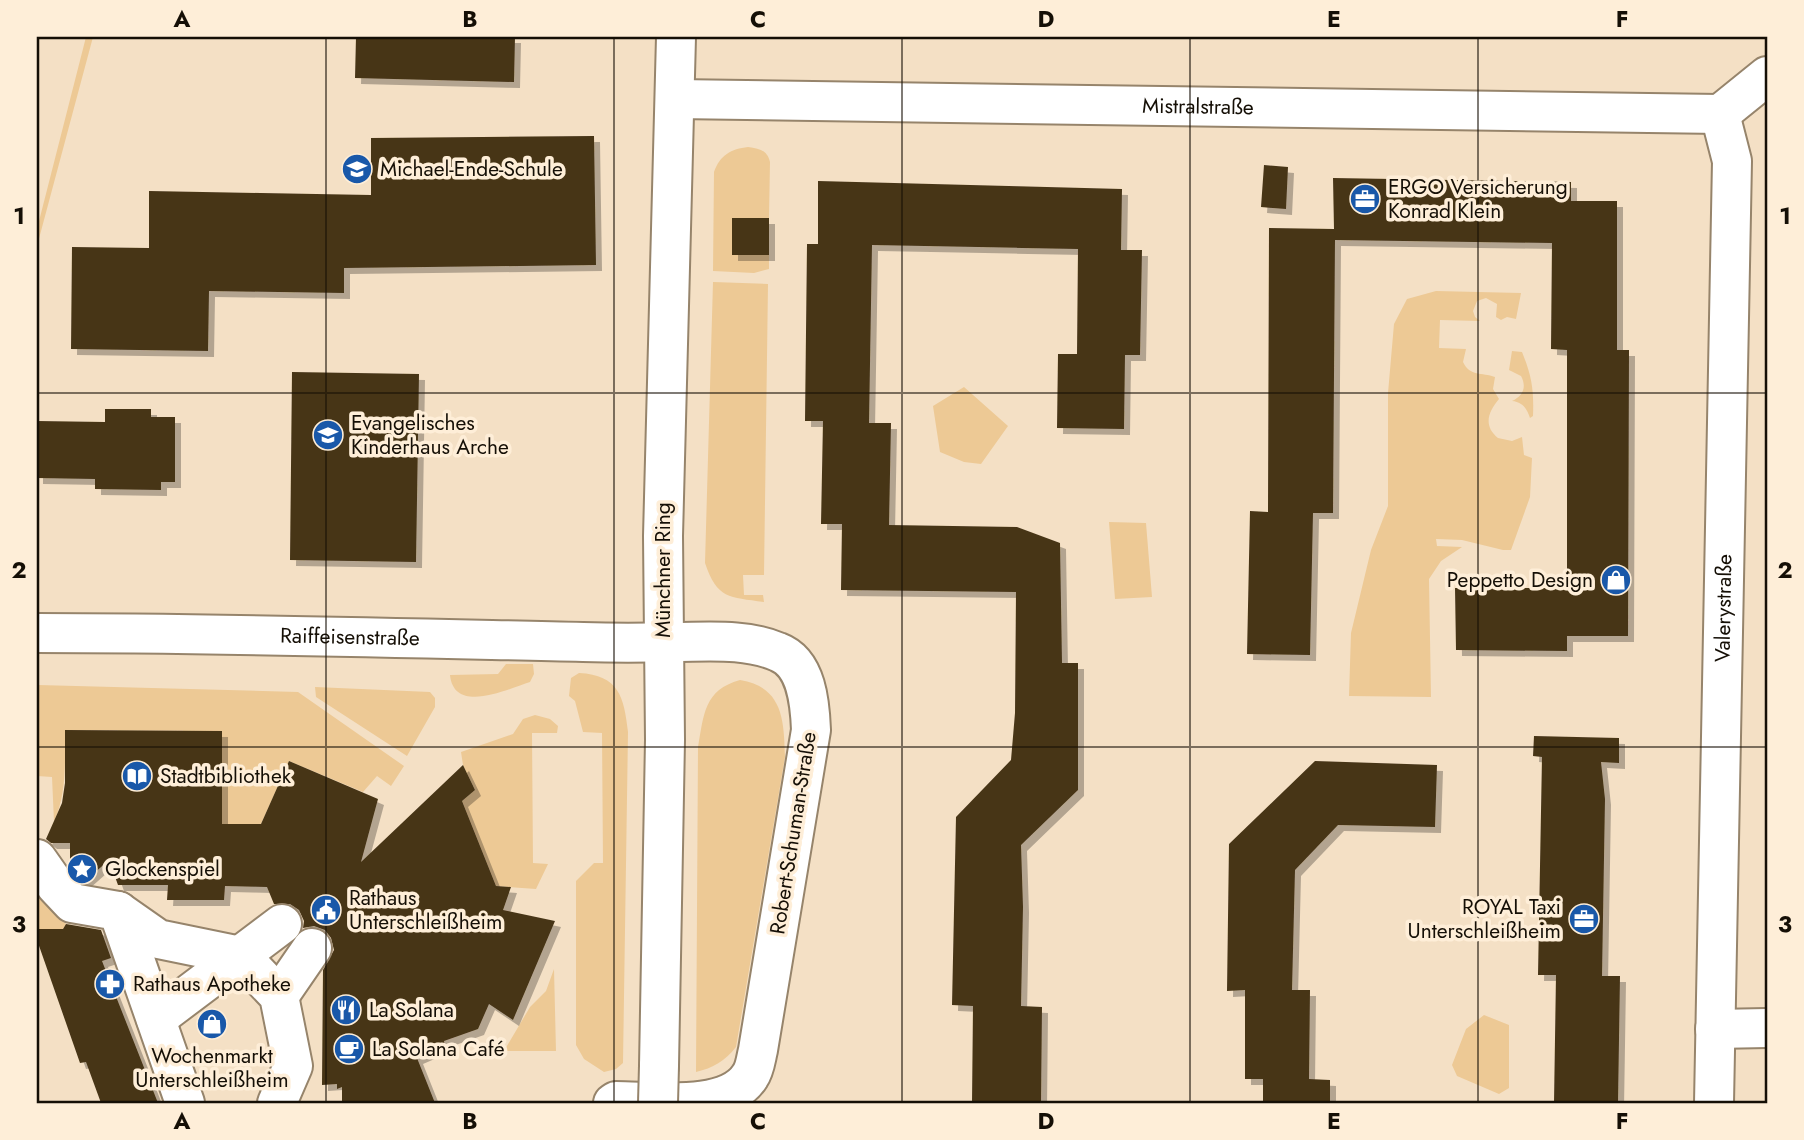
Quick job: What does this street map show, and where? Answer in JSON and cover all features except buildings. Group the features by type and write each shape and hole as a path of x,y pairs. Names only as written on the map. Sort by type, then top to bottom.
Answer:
{"street":[{"name":"Münchner Ring","path":"658,1085 665,740 662,563 676,37"},
{"path":"1720,114 1767,76"},
{"name":"Mistralstraße","path":"676,99 1720,114"},
{"name":"Valerystraße","path":"1714,1103 1732,161 1720,114"},
{"name":"Raiffeisenstraße","path":"37,633 663,642"},
{"name":"Robert-Schuman-Straße","path":"613,1103 699,1101 738,1097 751,1075 758,1050 811,730 810,706 799,670 780,652 739,642 663,642"},
{"path":"43,878 72,902 131,905 158,939 241,956 279,996 303,1103"},
{"path":"131,905 156,1019 185,1103"},
{"path":"156,1019 282,924"},
{"path":"279,996 312,948"},
{"path":"1715,1029 1767,1028"},
{"path":"277,1103 293,1066"}],"shaded area":[{"path":"86,37 93,37 37,246 37,229"},
{"path":"748,147 762,151 770,162 769,218 732,218 733,255 769,255 769,269 754,273 713,271 714,172 719,161 727,154"},
{"path":"713,282 768,284 764,575 743,575 744,595 763,595 764,602 726,594 714,584 705,563"},
{"path":"1436,291 1521,293 1516,319 1507,317 1501,320 1496,317 1497,304 1486,298 1477,301 1473,311 1480,321 1440,320 1439,348 1466,349 1463,362 1469,370 1495,377 1493,389 1499,399 1490,414 1490,429 1498,438 1512,441 1522,437 1524,455 1532,458 1530,497 1511,550 1462,540 1436,539 1437,546 1462,547 1441,561 1429,579 1431,697 1349,696 1351,633 1371,550 1388,506 1388,393 1394,324 1407,299"},
{"path":"1512,351 1522,352 1530,376 1533,416 1530,418 1524,406 1512,401 1519,397 1524,387 1521,376 1509,370"},
{"path":"964,387 1008,426 981,464 964,462 940,452 933,406"},
{"path":"1109,522 1146,523 1152,597 1115,599"},
{"path":"506,664 533,664 534,674 530,682 496,693 471,697 461,694 454,687 450,675 498,674"},
{"path":"579,673 603,678 617,690 624,708 628,732 623,1063 616,1069 604,1072 584,1059 576,1045 576,881 594,863 603,863 602,733 583,732 575,701 569,696 571,678"},
{"path":"740,680 765,690 773,698 782,718 785,757 736,1047 718,1063 696,1072 698,747 704,714 712,697 728,684"},
{"path":"38,685 298,692 404,766 391,786 377,776 363,792 289,761 261,824 222,824 222,731 65,730 63,788 54,822 52,777 37,776"},
{"path":"315,687 430,692 435,698 435,707 407,756 316,697"},
{"path":"535,715 550,719 558,726 557,733 532,733 533,863 548,864 536,889 496,886 462,801 475,790 463,765 461,752 513,734 523,719"},
{"path":"37,898 42,898 66,924 63,929 37,929"},
{"path":"554,969 556,1051 504,1051 530,1007 546,991"},
{"path":"1484,1015 1509,1025 1509,1088 1499,1094 1457,1076 1452,1065 1466,1029"}],"place":[{"name":"Michael-Ende-Schule","path":"357,169"},
{"name":"ERGO Versicherung Konrad Klein","path":"1365,199"},
{"name":"Evangelisches Kinderhaus Arche","path":"328,435"},
{"name":"Peppetto Design","path":"1616,580"},
{"name":"Stadtbibliothek","path":"137,776"},
{"name":"Glockenspiel","path":"82,869"},
{"name":"Rathaus Unterschleißheim","path":"326,910"},
{"name":"ROYAL Taxi Unterschleißheim","path":"1584,919"},
{"name":"Rathaus Apotheke","path":"110,984"},
{"name":"La Solana","path":"346,1010"},
{"name":"Wochenmarkt Unterschleißheim","path":"212,1024"},
{"name":"La Solana Café","path":"349,1049"}]}
